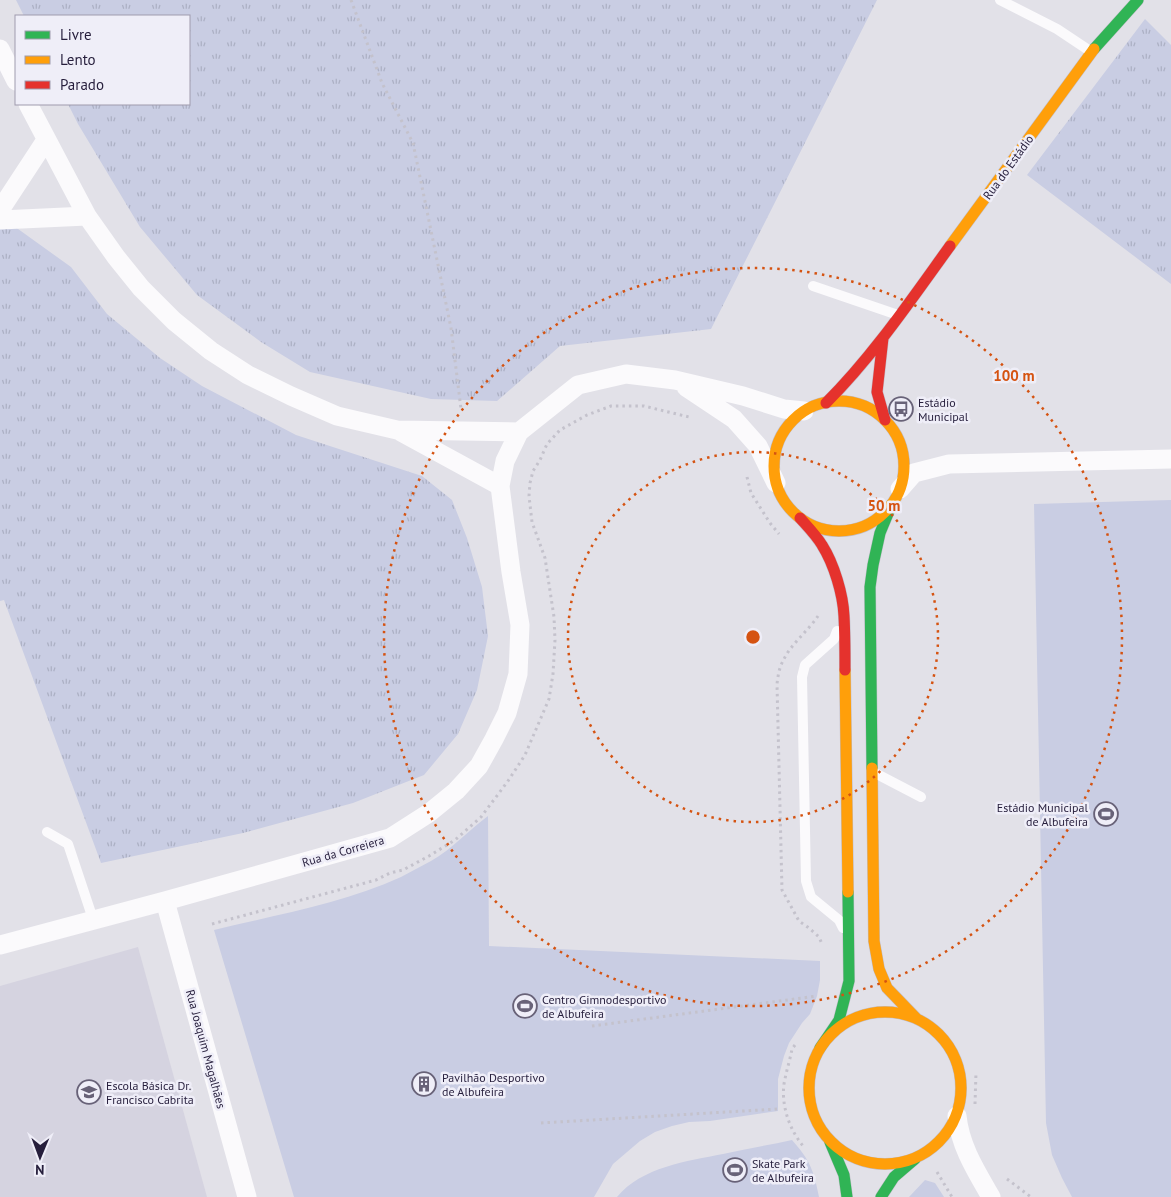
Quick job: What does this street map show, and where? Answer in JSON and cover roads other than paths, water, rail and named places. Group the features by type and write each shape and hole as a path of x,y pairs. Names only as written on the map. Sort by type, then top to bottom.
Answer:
{"street":[{"name":"Rua do Estádio","path":"1138,0 1092,52 883,338 845,384 826,402 804,411 786,427 776,448 774,463 776,483 788,508 805,522 833,531 854,530 874,522 882,516 914,473 949,464 1171,458"},
{"path":"0,49 15,79"},
{"path":"28,105 87,216 116,257 141,288 174,321 210,351 248,375 337,416 398,430 519,432"},
{"path":"0,210 46,140"},
{"path":"0,220 87,216"},
{"name":"Rua do Estádio","path":"883,338 877,392 885,420 902,447 904,475 896,496"},
{"name":"Rua da Correiera","path":"0,945 390,838 428,813 456,791 479,766 507,713 518,674 520,625 500,486 504,461 519,432 578,386 626,374 675,380 743,396 784,409 804,411"},
{"path":"675,380 734,419 758,446 776,483"},
{"name":"Rua do Estádio","path":"826,402 850,402 872,410 885,420"},
{"path":"398,430 500,486"},
{"path":"896,496 880,533 870,587 874,941 879,969 888,988 917,1018"},
{"path":"800,518 822,545 832,565 840,590 844,614 849,981 839,1020 820,1048 812,1066 808,1088 812,1110 819,1127 830,1142 843,1170 847,1197"},
{"name":"Rua Joaquim Magalhães","path":"166,901 247,1197"},
{"path":"820,1048 833,1032 850,1020 871,1013 892,1012 909,1015 923,1021 940,1034 950,1047 959,1065 962,1089 957,1116 958,1127 968,1156 991,1197"},
{"path":"881,1197 894,1177 915,1159 934,1148 949,1132 957,1116"},
{"path":"830,1142 846,1154 863,1162 885,1165 915,1159"}],"lane":[{"path":"1000,0 1057,29 1092,52"},
{"path":"813,286 898,316"},
{"path":"844,614 834,639 805,665 802,677 806,881 811,898 839,920 848,939"},
{"path":"872,772 921,797"},
{"path":"47,832 68,844 93,919"}],"place":[{"name":"Estádio Municipal","path":"901,409"},
{"name":"Estádio Municipal de Albufeira","path":"1106,814"},
{"name":"Centro Gimnodesportivo de Albufeira","path":"525,1006"},
{"name":"Pavilhão Desportivo de Albufeira","path":"424,1084"},
{"name":"Escola Básica Dr. Francisco Cabrita","path":"89,1092"},
{"name":"Skate Park de Albufeira","path":"735,1170"}]}
